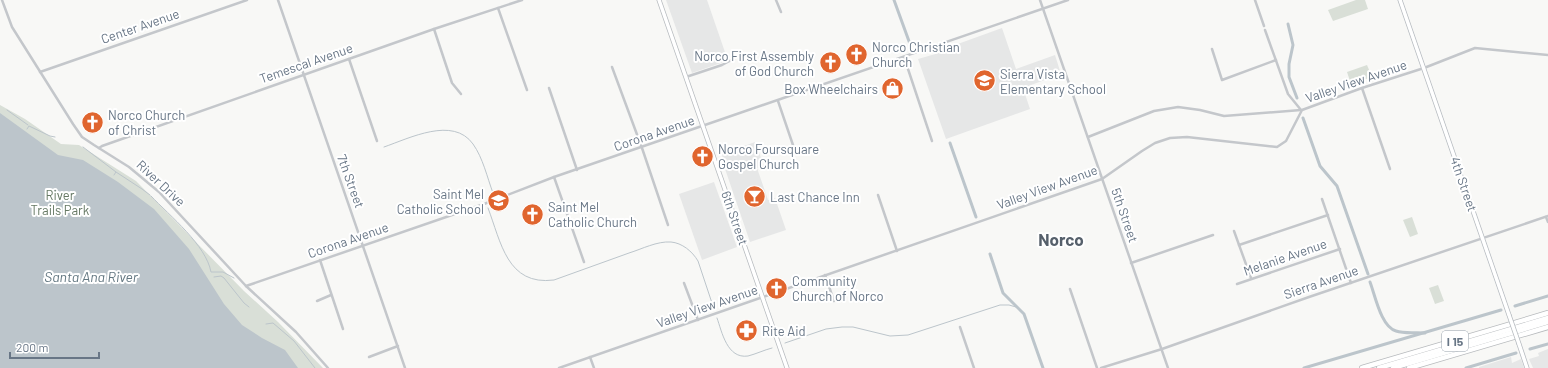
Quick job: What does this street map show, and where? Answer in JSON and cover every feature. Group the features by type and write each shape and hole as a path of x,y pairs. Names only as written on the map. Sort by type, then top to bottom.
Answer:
{"highway":[{"name":"I 15","path":"1362,368 1379,365 1548,313"},
{"path":"1369,368 1548,318"},
{"path":"1393,368 1548,322"},
{"name":"I 15","path":"1409,368 1548,328"}],"main road":[{"name":"6th Street","path":"659,0 787,368"},
{"name":"4th Street","path":"1400,0 1528,368"}],"street":[{"name":"River Drive","path":"2,0 12,26 79,133 99,148 129,166 159,192 246,286 296,332 328,368"},
{"name":"Center Avenue","path":"40,72 247,0"},
{"name":"7th Street","path":"278,0 364,245 405,368"},
{"name":"Temescal Avenue","path":"99,148 348,59 522,0"},
{"path":"776,0 781,12"},
{"name":"5th Street","path":"1040,0 1168,368"},
{"name":"Corona Avenue","path":"246,286 1068,0"},
{"path":"1255,0 1264,26"},
{"path":"498,8 527,90"},
{"path":"434,29 452,83 461,94"},
{"path":"1266,30 1288,94 1302,110"},
{"name":"Valley View Avenue","path":"559,368 698,320 762,296 897,251 1102,179 1155,143 1170,138 1187,137 1277,147 1286,141 1302,110 1362,88 1424,68 1475,48 1548,55"},
{"path":"1212,49 1222,80 1276,60"},
{"path":"686,77 722,65 737,57"},
{"path":"904,57 932,141"},
{"path":"348,59 377,141"},
{"path":"612,66 668,225"},
{"path":"549,88 577,170"},
{"path":"1362,88 1390,169"},
{"path":"778,101 794,148"},
{"path":"1088,137 1154,111 1178,107 1200,110 1224,116 1302,110"},
{"path":"554,178 584,262"},
{"path":"878,195 897,251"},
{"path":"1322,198 1351,283"},
{"path":"1239,244 1328,215"},
{"path":"1547,216 1548,222"},
{"name":"Sierra Avenue","path":"1101,368 1162,349 1547,216"},
{"path":"1234,231 1250,278"},
{"path":"1131,264 1213,235"},
{"name":"Melanie Avenue","path":"1237,284 1250,278 1340,249"},
{"path":"320,260 344,329"},
{"path":"826,275 834,301"},
{"path":"684,283 698,320"},
{"path":"1070,289 1097,368"},
{"path":"317,301 331,295"},
{"path":"960,327 974,368"},
{"path":"369,357 398,346"},
{"path":"590,357 594,368"}],"shaded area":[{"path":"666,0 707,0 727,58 721,63 692,73"},
{"name":"Sierra Vista Elementary School","path":"1002,28 1016,69 1055,55 1061,74 1023,88 1030,109 946,139 918,59 953,49 955,45"},
{"path":"755,142 764,166 757,168 768,200 775,198 786,230 750,242 724,166 722,154"},
{"path":"714,182 737,247 702,260 679,194"},
{"path":"1548,349 1548,368 1533,368 1529,359 1539,356 1538,353"},
{"path":"1511,357 1512,363 1521,359 1524,368 1479,368 1479,367"}],"green space":[{"path":"1356,0 1365,0 1368,9 1333,21 1328,10"},
{"path":"1367,65 1372,77 1351,84 1347,72"},
{"name":"Santa Ana River","path":"0,105 25,119 61,144 79,145 136,181 244,291 278,322 323,368 257,368 0,241"},
{"path":"1412,217 1418,234 1410,237 1403,220"},
{"path":"1438,285 1444,301 1435,304 1429,288"}],"water":[{"name":"Santa Ana River","path":"0,113 58,155 83,160 118,182 154,209 189,249 224,304 242,325 285,350 298,368 0,368"}],"waterway":[{"path":"894,0 910,44"},
{"path":"1288,24 1293,45 1289,64 1289,77 1297,98"},
{"path":"7,110 28,125"},
{"path":"1303,118 1320,166 1337,186 1368,274"},
{"path":"27,129 29,126 55,137"},
{"path":"384,147 431,132 443,130 454,131 464,136 473,144 482,161 493,193"},
{"path":"950,143 976,217"},
{"path":"83,147 116,172 114,175"},
{"path":"116,172 150,195"},
{"path":"151,196 195,241 208,262 211,272 223,272 234,278"},
{"path":"488,208 502,247 508,259 516,269 526,276 538,280 554,280 650,246 671,242 686,248 698,261 714,309"},
{"path":"990,254 1003,293 1024,314 1043,368"},
{"path":"214,277 221,276 224,278 249,307"},
{"path":"1370,282 1382,317 1391,328 1396,331 1425,333"},
{"path":"1515,306 1548,296"},
{"path":"785,343 826,329 842,327 853,327 890,336 908,335 1000,305 1016,307"},
{"path":"1304,368 1501,310"},
{"path":"717,318 726,343 735,353 741,356 748,356 772,348"},
{"path":"266,324 273,323 294,341 315,368"},
{"path":"1530,349 1548,344"},
{"path":"1466,368 1516,353"}],"place":[{"name":"Norco Christian Church","path":"856,54"},
{"name":"Norco First Assembly of God Church","path":"830,63"},
{"name":"Sierra Vista Elementary School","path":"984,81"},
{"name":"Box Wheelchairs","path":"893,89"},
{"name":"Norco Church of Christ","path":"93,122"},
{"name":"Norco Foursquare Gospel Church","path":"702,156"},
{"name":"Last Chance Inn","path":"755,197"},
{"name":"Saint Mel Catholic School","path":"499,201"},
{"name":"Saint Mel Catholic Church","path":"532,214"},
{"name":"Community Church of Norco","path":"777,288"},
{"name":"Rite Aid","path":"747,331"}],"district":[{"name":"Norco","path":"1061,239"}],"park label":[{"name":"River Trails Park","path":"60,202"}]}
